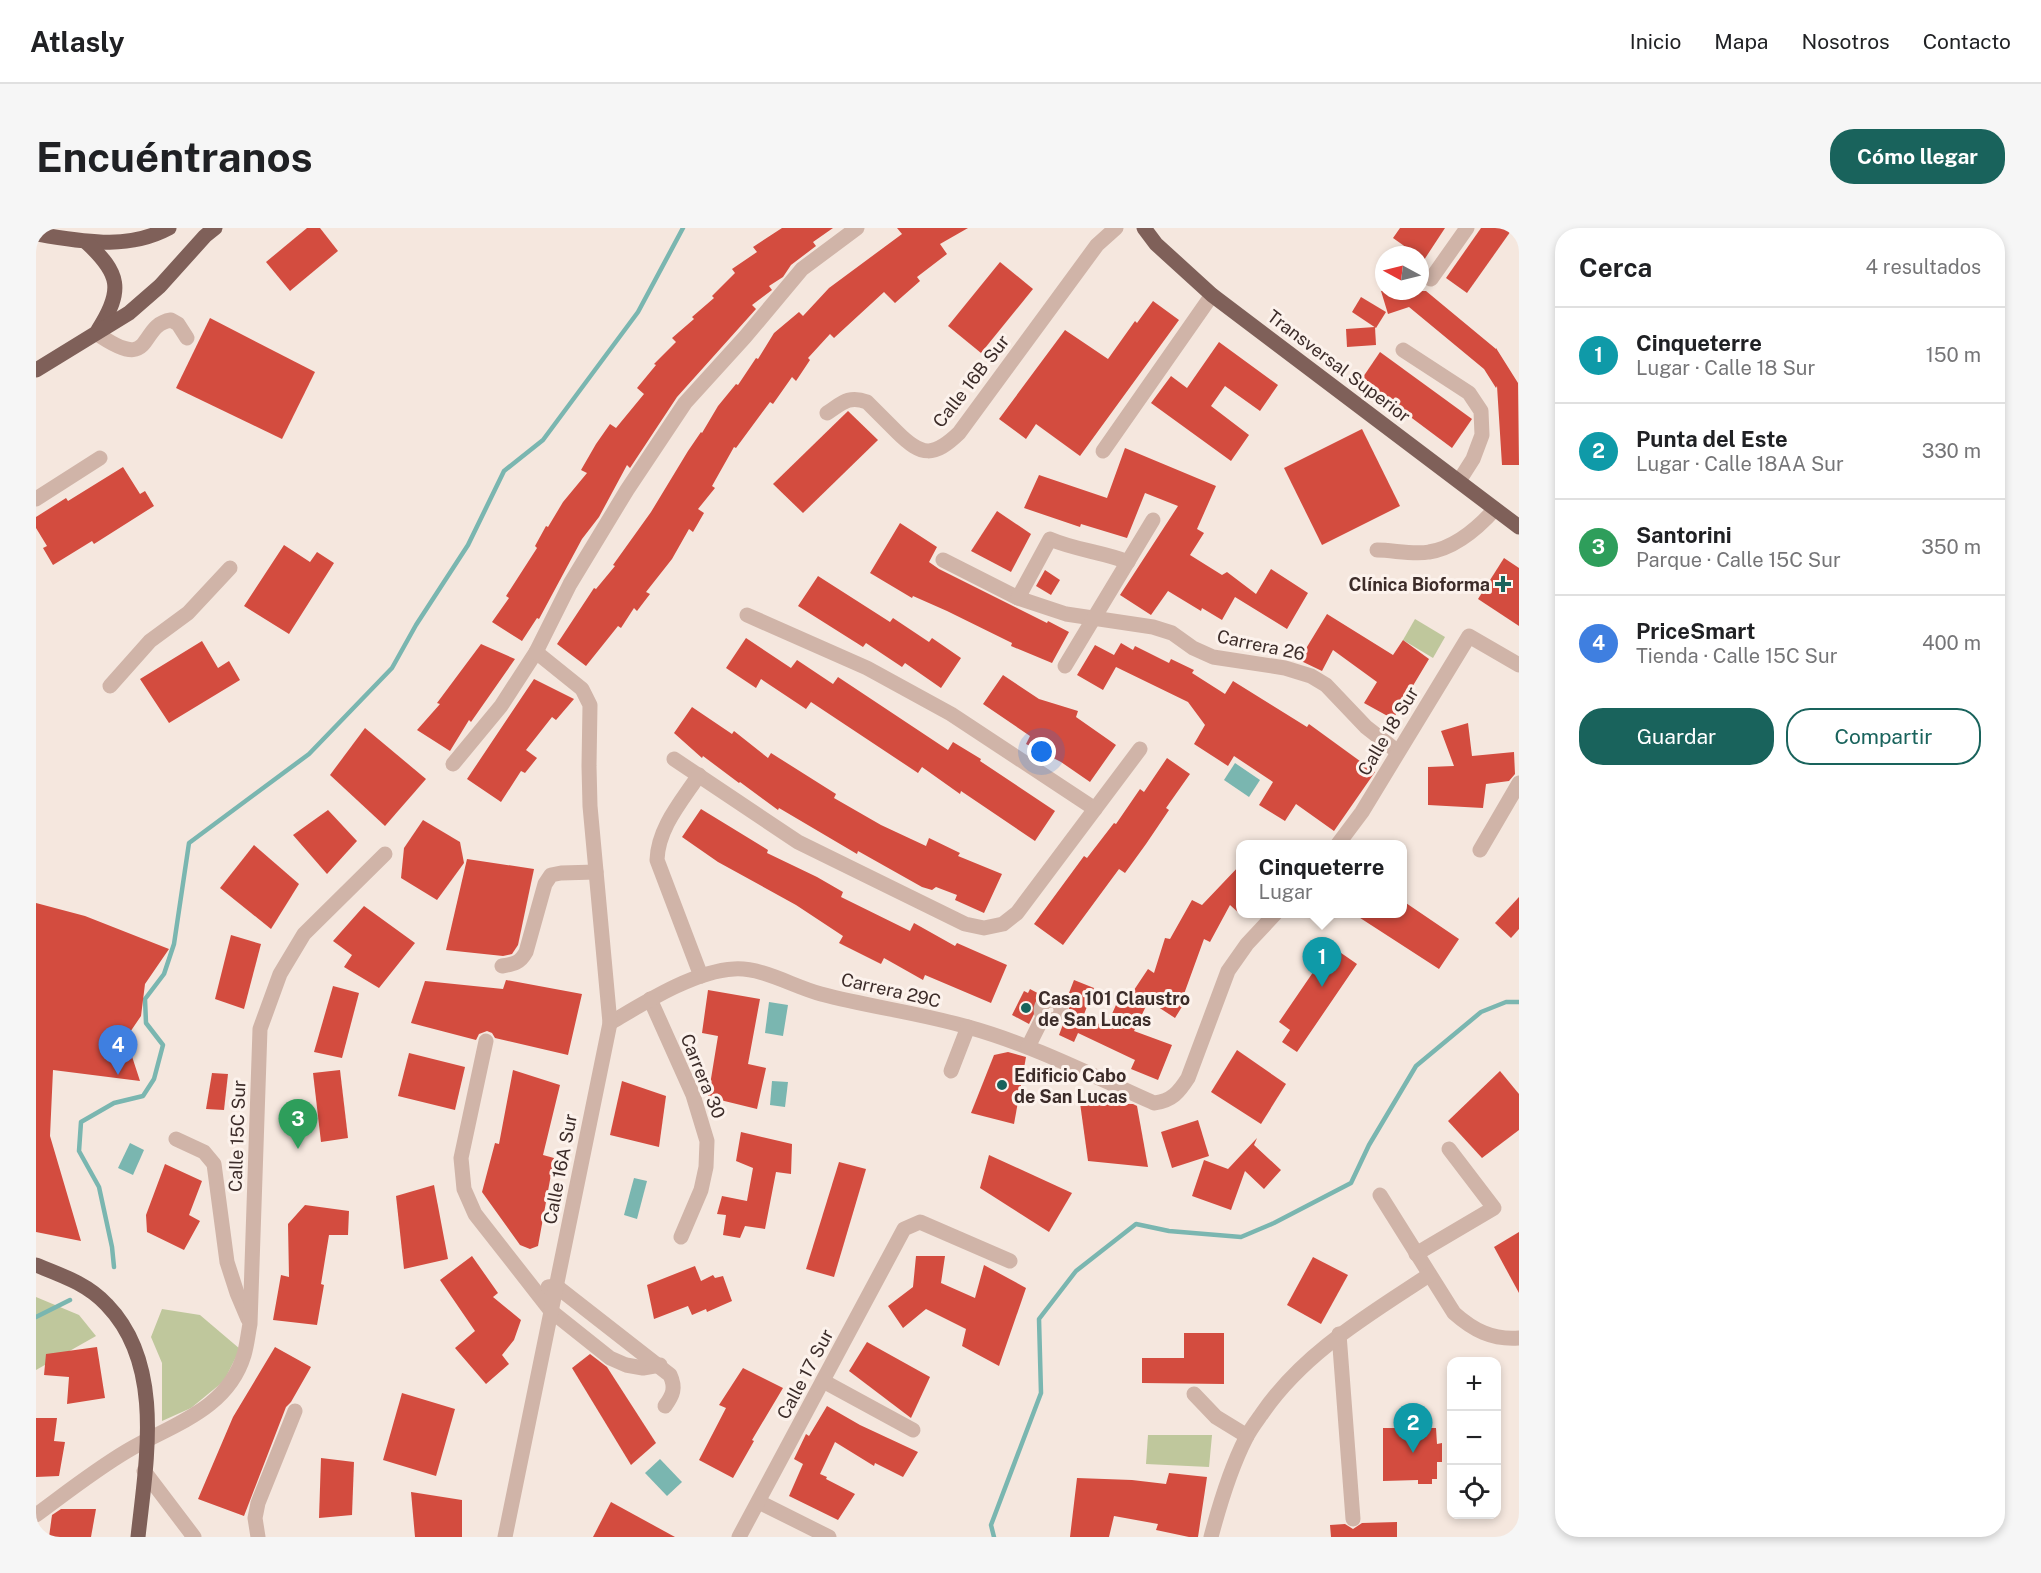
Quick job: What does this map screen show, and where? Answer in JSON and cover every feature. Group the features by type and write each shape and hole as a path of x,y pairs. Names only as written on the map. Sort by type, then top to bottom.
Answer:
{"main road":[{"path":"36,234 86,242 116,243 141,239 169,228"},
{"path":"36,369 129,314 160,286 215,228"},
{"name":"Transversal Superior","path":"1144,228 1156,244 1212,295 1519,527"},
{"path":"86,242 104,260 112,273 115,284 114,300 109,314 96,333"},
{"path":"36,1265 70,1278 107,1304 120,1320 132,1341 141,1364 147,1415 138,1537"}],"street":[{"path":"453,764 501,706 536,652 570,584 627,490 685,403 745,337 802,268 857,228"},
{"name":"Calle 16B Sur","path":"827,413 847,400 858,399 867,402 914,448 926,451 940,449 959,433 1097,245 1116,228"},
{"path":"1431,279 1467,228"},
{"path":"1103,451 1212,295"},
{"path":"96,333 122,349 133,350 145,345 158,325 171,320 178,324 187,338"},
{"path":"1403,350 1469,393 1481,411 1482,435 1473,459 1459,481"},
{"path":"36,499 100,458"},
{"path":"1377,550 1428,552 1454,544 1495,509"},
{"path":"1065,666 1153,520"},
{"path":"1018,598 1050,539 1066,546 1111,555 1128,562"},
{"name":"Carrera 26","path":"943,560 1018,598 1066,614 1153,627 1172,633 1193,648 1213,657 1284,668 1311,676 1326,685 1366,727 1398,753"},
{"path":"110,686 150,641 188,613 230,568"},
{"path":"747,615 867,668 951,714 1095,809"},
{"name":"Calle 18 Sur","path":"1341,840 1362,812 1469,636 1519,665"},
{"name":"Calle 16A Sur","path":"505,1537 610,1023 590,806 590,705 582,689 536,652"},
{"path":"674,759 798,842 929,908 965,924 984,928 1003,924 1017,913 1140,749"},
{"path":"699,775 664,828 657,845 657,860 701,976"},
{"path":"1480,850 1519,783"},
{"name":"Calle 15C Sur","path":"36,1515 110,1462 169,1427 199,1414 231,1383 244,1356 250,1324 260,1029 280,974 304,934 385,854"},
{"path":"502,966 522,960 545,884 551,875 596,872"},
{"name":"Carrera 29C","path":"610,1023 650,999 701,976 737,968 759,972 822,994 968,1027 1028,1047 1154,1103 1166,1102 1179,1092 1188,1078 1228,971 1247,944 1271,918"},
{"name":"Carrera 30","path":"650,999 693,1095 707,1141 706,1167 701,1190 681,1237"},
{"path":"1028,1047 1043,1017"},
{"path":"951,1071 968,1027"},
{"path":"486,1041 461,1158 464,1189 475,1214 551,1311 610,1358 626,1365 643,1368 660,1365"},
{"path":"176,1139 204,1152 214,1164 227,1262 250,1324"},
{"path":"1416,1254 1494,1208 1449,1149"},
{"path":"1380,1195 1454,1313 1467,1325 1484,1334 1505,1339 1519,1338"},
{"name":"Calle 17 Sur","path":"739,1537 904,1229 920,1222 1010,1261"},
{"path":"1211,1537 1229,1476 1247,1436 1276,1393 1309,1359 1339,1334 1429,1275"},
{"path":"533,1288 556,1286 660,1365 670,1375 674,1385 672,1396 665,1406"},
{"path":"1339,1334 1353,1519"},
{"path":"823,1381 913,1430"},
{"path":"1194,1394 1216,1417 1247,1436"},
{"path":"258,1537 255,1518 258,1503 295,1411"},
{"path":"147,1415 169,1427"},
{"path":"144,1471 194,1537"},
{"path":"759,1502 829,1537"},
{"path":"141,1504 152,1503 171,1508"}],"green space":[{"path":"1415,619 1445,637 1433,658 1403,640"},
{"path":"36,1297 79,1315 96,1336 36,1370"},
{"path":"162,1309 200,1315 240,1349 224,1381 191,1408 162,1421 162,1363 151,1337"},
{"path":"1148,1435 1212,1435 1209,1467 1146,1464"}],"water":[{"path":"1235,763 1260,780 1249,797 1224,780"},
{"path":"769,1002 788,1005 783,1036 765,1033"},
{"path":"772,1081 788,1082 785,1107 770,1105"},
{"path":"130,1143 144,1150 133,1175 118,1168"},
{"path":"634,1178 647,1181 637,1219 624,1215"},
{"path":"660,1459 682,1482 667,1496 645,1473"}],"building":[{"path":"307,228 320,228 338,251 290,291 266,262"},
{"path":"782,228 833,228 813,242 816,246 791,265 783,277 769,286 772,290 752,305 756,309 677,397 630,468 627,465 599,517 582,539 539,619 537,618 522,641 492,622 509,598 506,596 537,548 535,546 546,526 548,527 563,502 587,473 581,470 596,444 610,424 616,428 644,394 637,388 656,365 654,364 676,342 672,338 714,298 712,296 735,273 732,269 757,252 753,247"},
{"path":"897,228 968,228 940,244 947,254 917,277 920,281 895,303 884,292 834,338 830,334 808,358 810,360 796,381 792,377 773,404 770,402 736,448 734,447 712,486 715,488 698,509 704,513 693,532 689,529 672,559 646,592 650,594 637,611 634,608 621,628 618,626 586,666 557,644 594,588 596,589 615,566 613,565 651,512 718,406 736,384 738,385 756,358 758,359 774,333 799,312 803,316 829,288 902,234"},
{"path":"1400,228 1445,228 1429,252 1429,246 1404,246 1393,238"},
{"path":"1481,228 1513,228 1467,293 1446,278"},
{"path":"1000,262 1033,289 981,353 948,326"},
{"path":"1429,293 1496,348 1518,383 1519,465 1502,465 1497,386 1496,388 1484,369 1409,307 1388,314 1384,300 1429,300"},
{"path":"1361,297 1386,312 1376,328 1352,312"},
{"path":"1153,301 1179,320 1080,456 1036,424 1026,439 999,419 1065,330 1108,359 1135,321 1137,323"},
{"path":"210,318 315,372 282,439 176,388"},
{"path":"1375,327 1376,345 1347,347 1346,329"},
{"path":"1219,342 1278,385 1260,411 1225,386 1211,406 1249,435 1231,461 1151,403 1171,376 1187,388"},
{"path":"1380,352 1472,419 1452,448 1361,380"},
{"path":"848,411 878,440 803,513 773,484"},
{"path":"1362,429 1400,506 1322,545 1284,468"},
{"path":"1125,448 1216,486 1197,529 1204,533 1190,555 1222,575 1227,572 1256,594 1271,569 1308,593 1287,629 1235,597 1222,620 1202,608 1201,611 1168,591 1151,615 1120,595 1178,506 1145,493 1127,538 1081,524 1080,527 1024,508 1039,475 1107,498"},
{"path":"123,467 140,494 145,491 154,506 94,544 92,541 53,565 43,548 47,546 36,528 36,517 66,498 68,501"},
{"path":"997,511 1031,534 1011,572 971,551"},
{"path":"900,523 937,547 929,562 939,569 1069,632 1052,663 1011,646 1012,643 947,611 913,596 912,598 870,573"},
{"path":"284,545 310,562 317,552 334,563 289,634 244,606"},
{"name":"Clínica Bioforma","path":"1504,558 1519,568 1519,626 1478,599"},
{"path":"1045,570 1060,580 1051,595 1036,586"},
{"path":"818,576 890,622 893,618 929,642 932,638 961,658 941,688 905,663 902,667 866,643 863,647 798,606"},
{"path":"1327,614 1393,655 1403,640 1429,659 1393,719 1364,703 1377,682 1333,650 1322,671 1299,660"},
{"path":"746,638 791,668 797,660 833,684 838,677 948,750 953,742 981,759 980,761 1055,811 1035,841 922,767 918,773 811,702 806,709 761,679 756,688 726,668"},
{"path":"202,641 218,668 229,661 240,680 169,723 140,679"},
{"path":"1121,643 1133,650 1135,646 1169,663 1171,659 1194,670 1192,673 1225,694 1233,681 1307,727 1309,724 1375,772 1334,831 1296,804 1285,821 1259,805 1273,782 1234,756 1228,766 1194,744 1205,725 1188,702 1116,667 1103,690 1077,675 1095,645 1114,655"},
{"path":"481,644 515,659 471,722 469,720 450,751 417,730 440,704 437,703"},
{"path":"1003,675 1039,699 1078,711 1076,717 1116,745 1090,782 1061,762 1026,744 1030,736 983,704"},
{"path":"534,679 574,699 556,720 552,717 526,750 537,758 525,773 521,771 501,802 467,779"},
{"path":"692,707 732,734 734,731 768,758 771,753 836,794 834,798 881,825 926,846 929,838 960,853 958,856 1002,874 984,913 955,900 957,895 936,887 932,890 922,887 858,851 857,854 779,808 778,810 703,756 702,758 674,733"},
{"path":"1468,723 1472,756 1514,752 1515,774 1509,781 1486,784 1483,808 1428,805 1428,767 1454,766 1441,731"},
{"path":"365,728 426,779 385,826 330,775"},
{"path":"1167,758 1190,774 1166,808 1169,810 1125,873 1119,869 1063,945 1034,924 1084,856 1087,858 1114,823 1116,824 1140,789 1144,792"},
{"path":"701,809 768,850 767,853 843,892 841,897 910,931 914,923 955,946 957,943 1007,965 991,1003 925,975 923,980 884,958 881,964 839,943 843,936 796,905 718,862 682,837"},
{"path":"328,810 357,841 327,874 293,835"},
{"path":"423,820 460,842 464,863 437,900 401,878 404,848"},
{"path":"254,845 299,884 271,929 220,888"},
{"path":"467,859 534,869 518,945 512,954 503,956 446,950"},
{"path":"1236,869 1236,910 1230,905 1210,942 1204,939 1184,994 1188,997 1175,1018 1152,1003 1150,1006 1147,1004 1134,1031 1172,1045 1158,1080 1131,1069 1135,1060 1078,1033 1074,1042 1059,1035 1074,995 1069,993 1074,980 1094,988 1083,1017 1106,1027 1116,1005 1122,1008 1148,969 1154,973 1165,938 1170,939 1192,900 1202,905"},
{"path":"1519,897 1519,929 1511,938 1495,923"},
{"path":"36,903 85,916 169,949 145,984 141,1016 126,1038 140,1081 53,1070 50,1136 81,1241 36,1232"},
{"path":"1407,904 1459,939 1439,969 1360,918 1407,918"},
{"path":"364,906 415,943 379,988 344,967 352,955 333,941"},
{"path":"231,935 261,944 244,1009 215,999"},
{"path":"1331,946 1357,964 1297,1052 1282,1042 1290,1030 1279,1022"},
{"path":"506,980 582,994 568,1055 495,1038 487,1031 479,1034 476,1040 411,1023 425,981 503,989"},
{"path":"333,986 359,993 342,1058 314,1052"},
{"name":"Casa 101 Claustro de San Lucas","path":"1030,989 1043,996 1029,1024 1012,1015 1024,991 1028,993"},
{"path":"708,990 760,999 748,1064 766,1068 757,1109 708,1097 718,1036 702,1033"},
{"path":"1237,1050 1286,1084 1261,1124 1211,1092"},
{"name":"Edificio Cabo de San Lucas","path":"1008,1052 1026,1057 1014,1124 971,1113 994,1055"},
{"path":"409,1053 465,1067 455,1110 398,1096"},
{"path":"340,1070 348,1138 321,1142 313,1073"},
{"path":"513,1070 560,1085 543,1155 554,1158 538,1246 530,1249 520,1245 482,1192 495,1143 499,1144"},
{"path":"1500,1071 1519,1094 1519,1130 1482,1158 1448,1121"},
{"path":"212,1073 228,1074 224,1110 206,1109"},
{"path":"622,1081 666,1096 659,1147 610,1135"},
{"path":"1080,1103 1137,1106 1148,1167 1088,1161"},
{"path":"1198,1120 1209,1156 1172,1168 1161,1132"},
{"path":"741,1132 792,1144 791,1174 776,1172 765,1229 745,1226 740,1238 723,1235 726,1215 717,1214 722,1196 747,1201 753,1168 736,1161"},
{"path":"1257,1138 1254,1145 1281,1170 1264,1189 1245,1171 1231,1210 1192,1196 1204,1160 1228,1169"},
{"path":"989,1155 1072,1193 1049,1232 980,1188"},
{"path":"839,1162 866,1169 834,1277 806,1269"},
{"path":"165,1164 202,1181 189,1215 200,1221 184,1250 147,1232 146,1215"},
{"path":"434,1185 448,1259 404,1269 396,1196"},
{"path":"305,1205 349,1211 348,1235 329,1235 317,1325 273,1320 281,1275 289,1277 288,1224"},
{"path":"1519,1232 1519,1293 1494,1247"},
{"path":"472,1256 498,1293 493,1297 521,1320 514,1340 502,1355 509,1364 486,1384 455,1348 475,1331 440,1280"},
{"path":"916,1256 945,1256 941,1283 975,1298 984,1265 1026,1288 999,1366 962,1346 966,1329 926,1309 903,1328 888,1306 913,1287"},
{"path":"1313,1257 1348,1275 1321,1324 1287,1305"},
{"path":"695,1266 701,1281 713,1275 715,1278 723,1276 732,1301 707,1312 706,1309 692,1315 688,1306 654,1319 647,1285"},
{"path":"1184,1333 1224,1333 1224,1384 1142,1383 1142,1358 1184,1358"},
{"path":"867,1342 930,1377 911,1418 849,1371"},
{"path":"97,1347 105,1398 67,1404 69,1377 44,1375 46,1354"},
{"path":"275,1347 311,1367 286,1407 244,1516 198,1499 233,1417"},
{"path":"590,1354 607,1367 656,1443 631,1465 572,1368"},
{"path":"743,1368 783,1388 752,1440 754,1441 733,1478 699,1460 726,1408 719,1405"},
{"path":"402,1393 455,1409 436,1476 383,1460"},
{"path":"827,1406 860,1425 918,1452 903,1477 875,1463 874,1466 835,1442 820,1474 855,1494 838,1520 789,1496 803,1464 794,1459 806,1434 809,1436"},
{"path":"36,1418 57,1418 54,1441 65,1442 59,1476 36,1477"},
{"path":"1383,1428 1436,1428 1437,1444 1442,1443 1442,1462 1437,1462 1437,1479 1432,1479 1432,1484 1418,1484 1418,1480 1383,1481"},
{"path":"321,1458 354,1462 352,1515 319,1518"},
{"path":"1169,1473 1207,1477 1198,1537 1156,1530 1158,1524 1114,1516 1109,1537 1070,1537 1077,1478 1166,1484"},
{"path":"411,1492 462,1500 462,1537 415,1537"},
{"path":"611,1502 675,1537 593,1537"},
{"path":"61,1509 96,1509 91,1537 49,1537 52,1515"},
{"path":"1397,1522 1397,1537 1331,1537 1330,1525 1345,1524 1353,1529 1362,1523"}],"waterway":[{"path":"114,1267 99,1187 79,1151 81,1122 114,1103 143,1096 154,1079 163,1045 146,1023 145,999 164,974 174,944 189,843 309,754 392,668 416,625 468,545 504,471 543,440 638,312 683,228"},
{"path":"994,1537 991,1525 1041,1393 1039,1319 1076,1271 1136,1224 1169,1231 1241,1237 1274,1223 1351,1183 1369,1145 1416,1066 1481,1012 1506,1002 1519,1002"},
{"path":"36,1317 70,1300"}],"place":[{"name":"Clínica Bioforma","path":"1503,584"},
{"name":"Cinqueterre","path":"1322,987"},
{"name":"Casa 101 Claustro de San Lucas","path":"1026,1008"},
{"name":"PriceSmart","path":"118,1075"},
{"name":"Edificio Cabo de San Lucas","path":"1002,1085"},
{"name":"Santorini","path":"298,1149"},
{"name":"Punta del Este","path":"1413,1453"}]}
